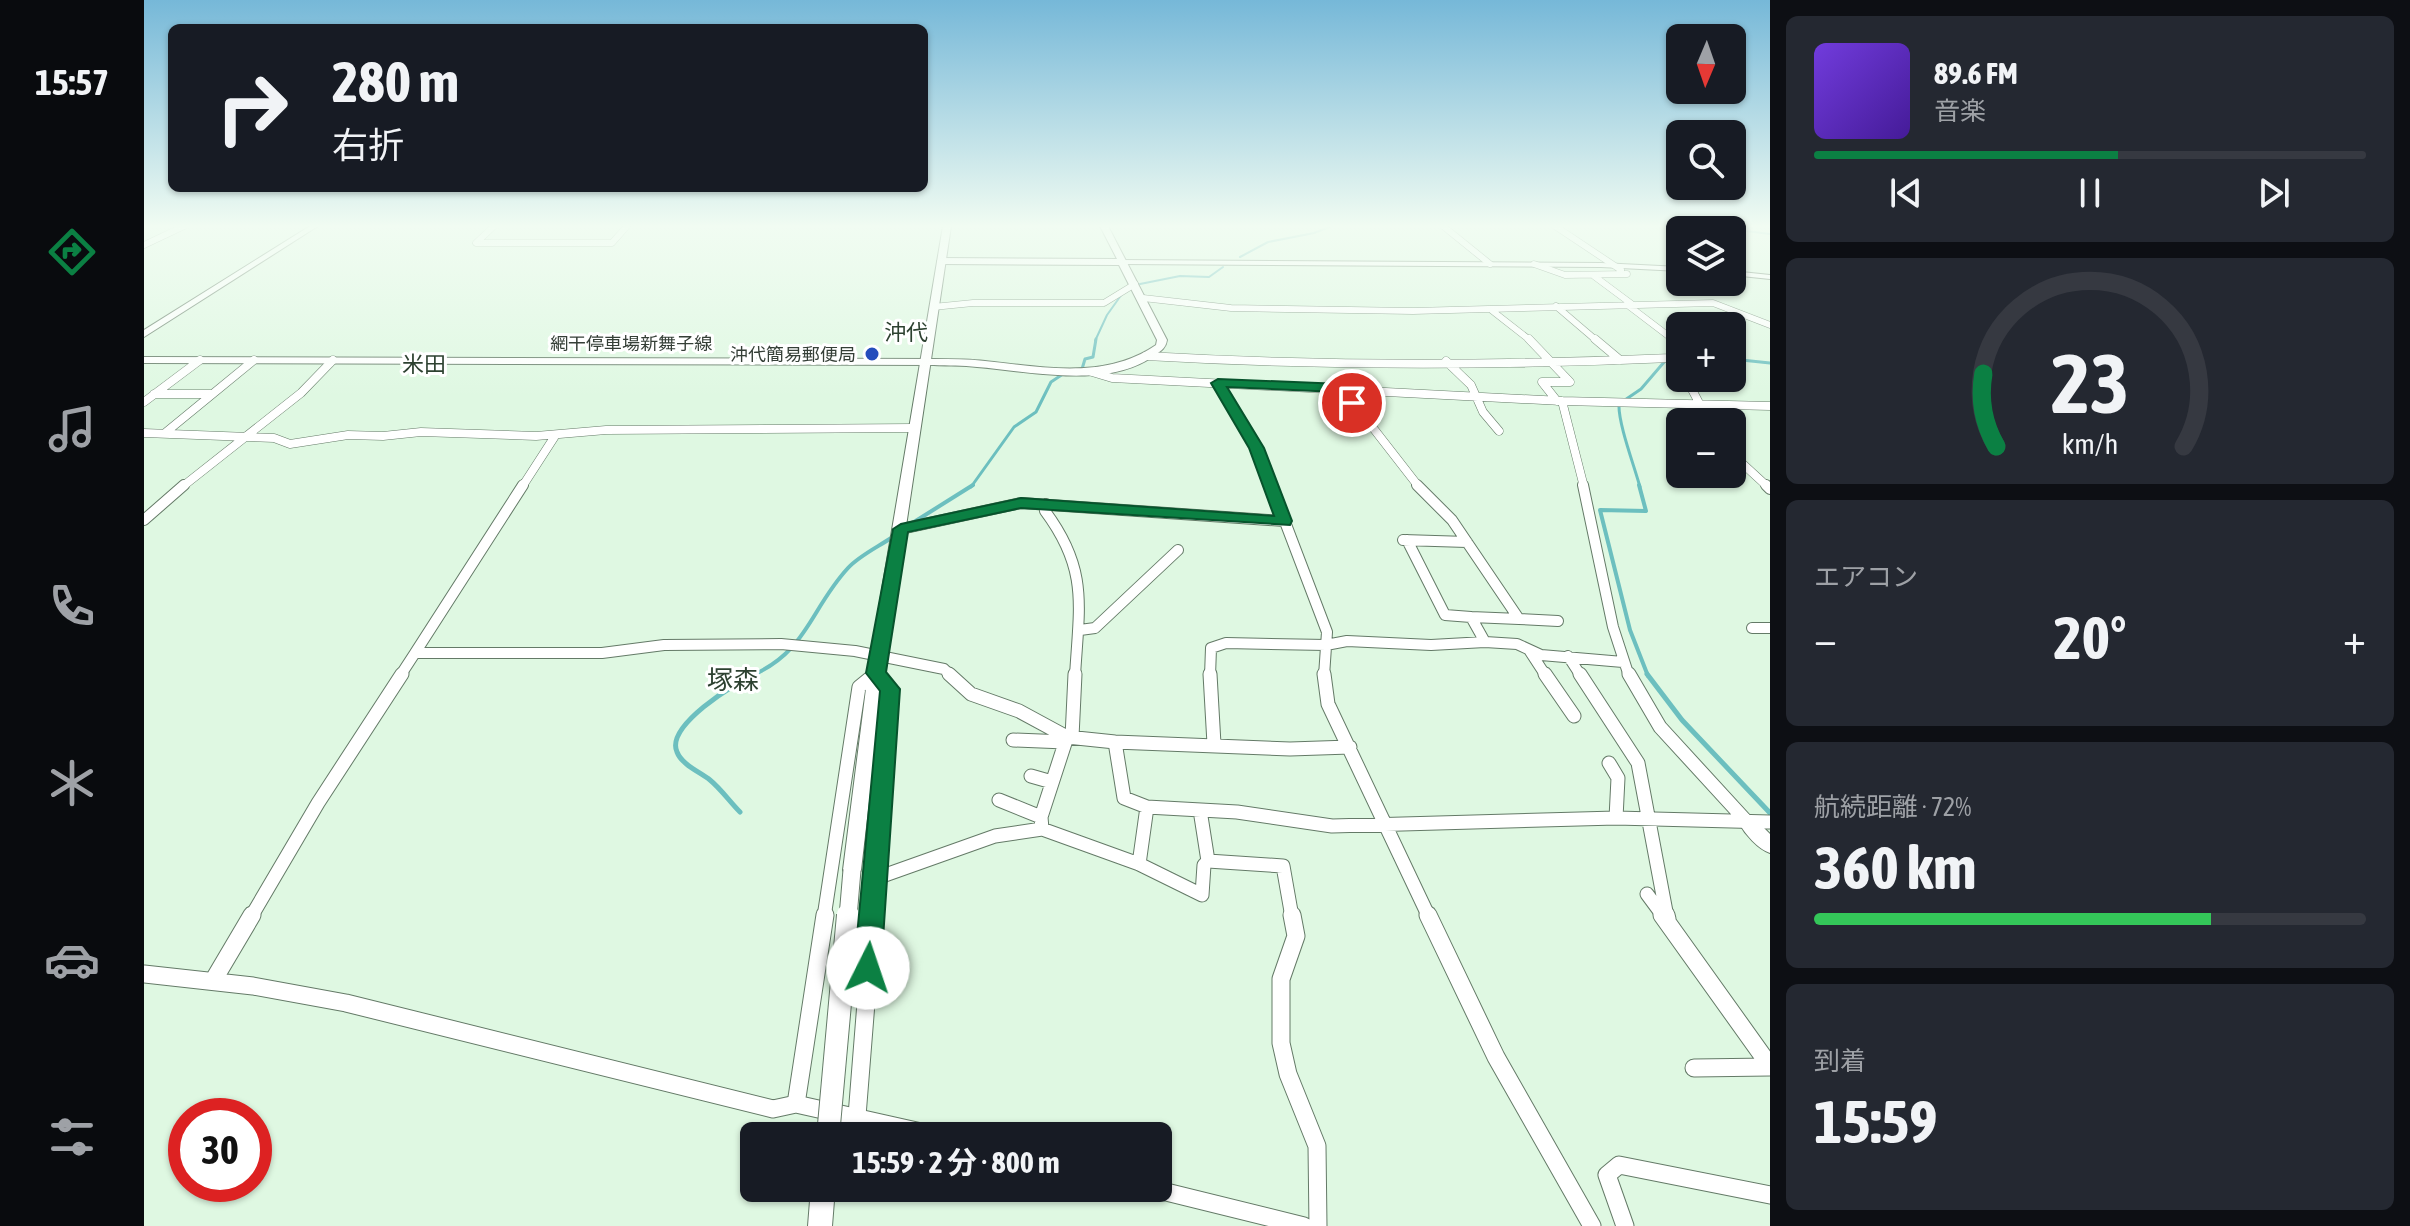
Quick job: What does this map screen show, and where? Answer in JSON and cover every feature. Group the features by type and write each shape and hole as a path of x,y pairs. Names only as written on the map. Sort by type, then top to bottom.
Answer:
{"main road":[{"path":"1135,284 1162,340 1161,346 1146,356"},
{"name":"網干停車場新舞子線","path":"144,360 925,362 974,363 1068,373 1092,372 1146,356"}],"street":[{"path":"144,334 224,283"},
{"path":"829,1122 852,870 876,673 937,283"},
{"path":"1603,283 1666,334"},
{"path":"933,307 973,303 1104,303 1135,284"},
{"path":"1143,298 1231,308 1413,311 1713,303 1770,325"},
{"path":"1556,306 1620,360"},
{"path":"1490,309 1527,337 1570,383 1542,382 1560,401 1589,513 1614,639 1639,695 1674,743 1770,846"},
{"path":"1146,356 1267,363 1666,360"},
{"path":"144,402 200,360"},
{"path":"165,433 254,360"},
{"path":"144,520 244,436 294,402 314,384 333,360"},
{"path":"1446,361 1471,385 1483,412 1499,431"},
{"path":"1092,372 1112,378 1477,397 1770,406"},
{"path":"1218,383 1257,448 1327,632 1324,677 1328,704 1496,1057 1592,1226"},
{"path":"1342,388 1410,478 1452,520 1519,619"},
{"path":"1692,392 1700,408"},
{"path":"154,394 212,394"},
{"path":"144,433 274,438 290,444 348,435 383,436 421,432 555,436 606,430 914,428"},
{"path":"213,981 318,803 468,570 486,549 555,436"},
{"path":"1746,467 1770,489"},
{"path":"901,529 1021,503 1202,518 1284,521"},
{"path":"1041,823 1068,739 1080,630 1080,587 1075,563 1065,538 1045,511 1046,504"},
{"path":"1467,542 1404,540 1445,615 1558,621"},
{"path":"1080,630 1095,628 1178,550"},
{"path":"1471,617 1485,642"},
{"path":"1752,628 1770,628"},
{"path":"1214,744 1211,648 1226,643 1326,645 1347,641 1431,645 1485,642 1517,644 1541,655 1623,662"},
{"path":"415,653 602,653 664,645 781,644 881,654 944,669 971,694 1019,711 1068,739"},
{"path":"1529,650 1574,716"},
{"path":"1568,656 1638,763 1667,919"},
{"path":"857,1116 890,689 876,673"},
{"path":"796,1104 859,687 876,673"},
{"path":"1543,689 1557,690"},
{"path":"1013,740 1068,739 1290,749 1350,747"},
{"path":"1115,742 1124,798 1147,807 1237,812 1332,826 1616,818 1770,822"},
{"path":"1609,763 1618,778 1616,818"},
{"path":"1031,776 1052,782"},
{"path":"999,800 1041,823 1139,864 1202,895 1204,865 1208,861"},
{"path":"1139,864 1147,807"},
{"path":"1200,810 1208,861"},
{"path":"874,879 1041,823"},
{"path":"1208,861 1283,866 1296,936 1281,979 1281,1043 1288,1074 1317,1146 1318,1226"},
{"path":"1647,894 1770,1067"},
{"path":"144,974 213,981 346,1003 773,1109 796,1104 882,1122"},
{"path":"1694,1068 1770,1067"},
{"path":"1625,1226 1607,1175 1619,1165 1770,1195"},
{"path":"1172,1193 1304,1226"},
{"path":"820,1226 822,1202"}],"waterway":[{"path":"1140,284 1144,283"},
{"path":"1095,341 1107,315 1122,294"},
{"path":"1082,369 1085,359 1093,357 1096,339"},
{"path":"1746,360 1770,363"},
{"path":"1640,487 1619,404 1641,389 1666,361"},
{"path":"972,486 1014,427 1036,412 1051,382 1066,372"},
{"path":"1639,485 1646,511 1600,510 1630,630 1647,675"},
{"path":"914,522 972,486"},
{"path":"751,676 770,666 797,642 848,568 894,536"},
{"path":"740,812 714,784 683,761 677,752 676,742 691,718 733,686 755,674"},
{"path":"1647,675 1682,720 1770,813"}],"place":[{"name":"沖代簡易郵便局","path":"872,354"}],"district":[{"name":"沖代","path":"906,332"},
{"name":"米田","path":"424,364"},
{"name":"塚森","path":"733,680"}],"route":[{"path":"868,968 890,689 876,673 901,529 1021,503 1202,518 1284,521 1257,448 1218,383 1342,388 1352,403"}]}
